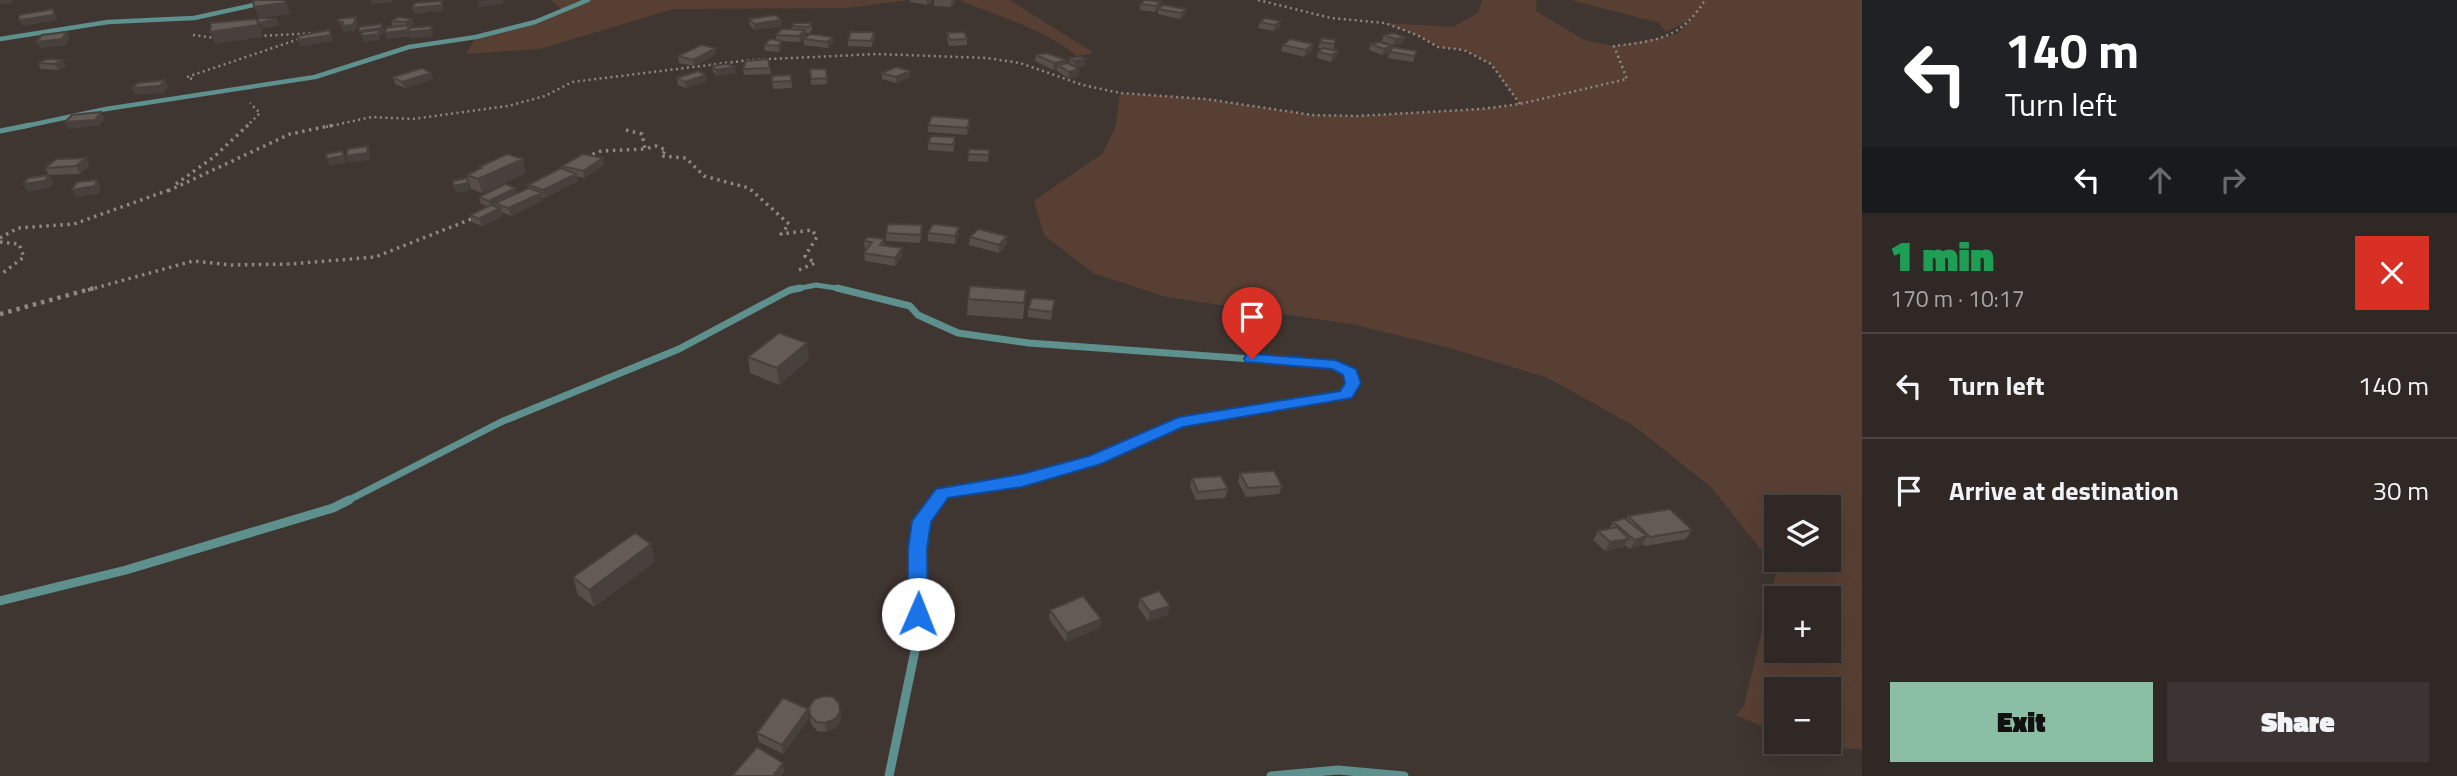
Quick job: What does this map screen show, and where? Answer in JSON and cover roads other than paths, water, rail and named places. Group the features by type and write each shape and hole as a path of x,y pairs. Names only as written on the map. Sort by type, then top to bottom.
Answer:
{"street":[{"path":"0,39 108,22 194,18 277,0"},
{"path":"0,131 106,108 315,77 409,47 476,37 536,22 588,0"},
{"path":"0,601 126,570 333,508 501,422 679,349 790,290 816,285 884,298 910,306 918,315 958,333 1029,343 1335,365 1351,372 1353,379 1346,395 1179,422 1095,460 1022,481 942,493 922,521 918,549 917,641 889,776"},
{"path":"1271,776 1321,769 1376,770 1404,776"}]}
